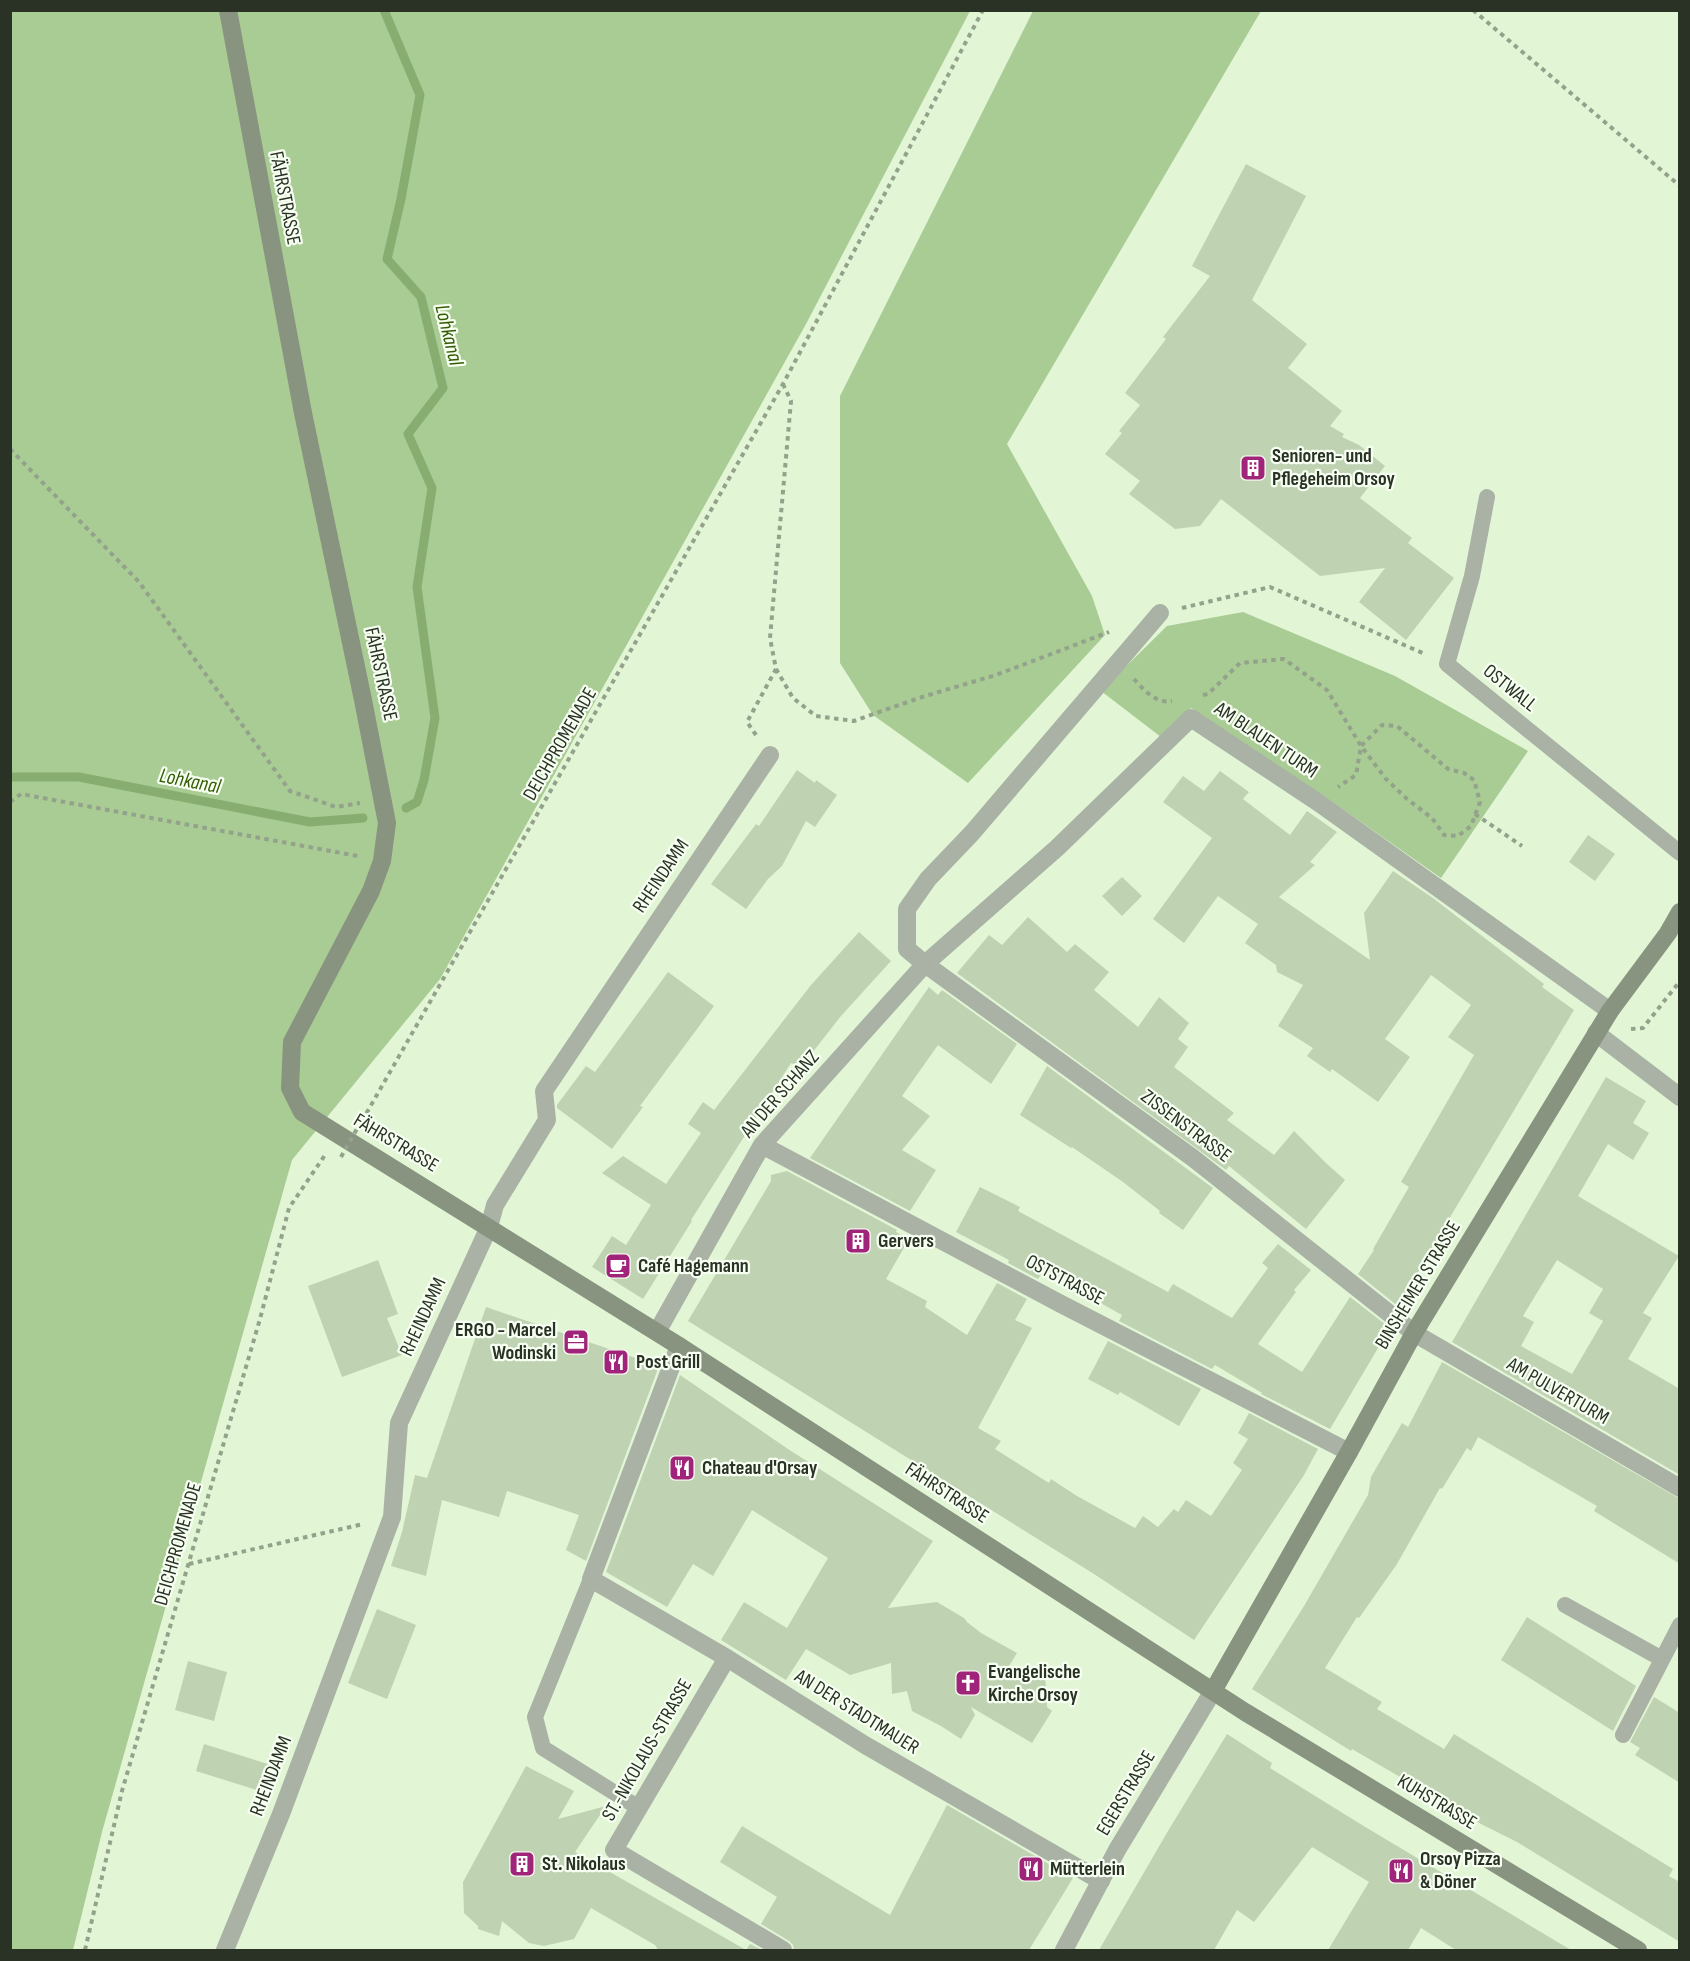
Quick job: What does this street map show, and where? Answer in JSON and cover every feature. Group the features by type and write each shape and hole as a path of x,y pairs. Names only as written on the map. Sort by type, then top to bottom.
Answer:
{"main road":[{"name":"FÄHRSTRASSE","path":"228,10 303,413 387,823 382,861 371,891 292,1042 290,1088 302,1112 657,1332 1213,1691"},
{"name":"BINSHEIMER STRASSE","path":"1213,1691 1414,1333 1610,1011 1668,933 1680,912"},
{"name":"KUHSTRASSE","path":"1213,1691 1638,1950"}],"street":[{"name":"ZISSENSTRASSE","path":"1160,613 972,833 928,879 907,909 908,949 925,964 1193,1158 1414,1333"},
{"name":"AM BLAUEN TURM","path":"925,964 1057,848 1191,718 1319,803 1610,1011"},
{"name":"RHEINDAMM","path":"225,1950 281,1814 393,1517 399,1423 489,1227 495,1205 547,1120 544,1091 770,755"},
{"name":"AN DER SCHANZ","path":"657,1332 762,1145 925,964"},
{"path":"1596,1034 1680,1097"},
{"name":"OSTSTRASSE","path":"762,1145 1061,1304 1349,1452"},
{"name":"AM PULVERTURM","path":"1414,1333 1680,1488"},
{"path":"591,1579 679,1346"},
{"name":"AN DER STADTMAUER","path":"591,1579 727,1658 865,1745 1101,1881"},
{"name":"ST.-NIKOLAUS-STRASSE","path":"727,1658 614,1850 783,1950"},
{"name":"EGERSTRASSE","path":"1064,1950 1117,1850 1213,1691"}],"lane":[{"name":"OSTWALL","path":"1487,497 1472,576 1447,664 1680,853"},
{"path":"591,1579 535,1717 543,1748 639,1808"},
{"path":"1565,1605 1662,1659"},
{"path":"1623,1735 1680,1625"}],"path":[{"name":"DEICHPROMENADE","path":"363,1119 783,384 983,10"},
{"path":"1473,10 1680,186"},
{"path":"770,755 747,722 776,669 770,638 791,401 783,384"},
{"path":"10,449 139,582 290,791 336,807"},
{"path":"1124,655 1120,666 1149,695 1167,702 1177,700"},
{"path":"1198,696 1208,694 1240,663 1284,659 1327,690 1361,746 1386,778 1407,800 1432,818 1444,835 1458,836 1471,826 1480,802 1474,780 1464,773 1448,769 1397,726 1382,725 1361,746 1356,775 1335,788 1327,798 1319,803"},
{"path":"10,802 21,794 382,861"},
{"path":"1475,814 1522,846"},
{"path":"1596,1034 1643,1028 1680,981"},
{"path":"341,1157 358,1127"},
{"name":"DEICHPROMENADE","path":"85,1950 122,1791 256,1330 289,1208 325,1155"},
{"path":"188,1564 393,1517"}],"green space":[{"path":"11,11 970,11 806,324 440,979 292,1160 102,1832 73,1950 11,1950"},
{"path":"1033,11 1261,11 1007,444 1092,596 1105,635 968,783 873,715 840,663 840,396"},
{"path":"1243,612 1395,676 1528,751 1441,878 1327,798 1191,708 1161,737 1101,691 1167,626"}],"building":[{"name":"Senioren- und Pflegeheim Orsoy","path":"1246,164 1306,196 1252,300 1307,344 1288,368 1342,411 1330,426 1344,434 1342,437 1359,445 1385,466 1360,498 1412,538 1408,543 1454,578 1406,640 1359,602 1385,568 1320,576 1221,499 1200,526 1175,529 1129,494 1140,481 1105,454 1122,433 1119,431 1140,405 1125,393 1166,339 1163,337 1210,276 1192,266"},
{"path":"797,770 837,795 815,827 806,821 782,866 768,879 746,909 711,884 756,824 759,826"},
{"path":"1220,771 1249,792 1243,799 1290,835 1307,811 1337,832 1310,862 1315,865 1279,897 1370,960 1364,913 1393,871 1433,898 1544,984 1542,987 1574,1010 1434,1244 1399,1307 1358,1274 1409,1187 1401,1182 1474,1055 1448,1037 1471,1005 1431,975 1385,1039 1410,1057 1378,1102 1332,1069 1330,1072 1307,1056 1313,1048 1278,1026 1303,985 1277,972 1276,965 1245,943 1258,924 1218,896 1184,943 1153,919 1212,838 1163,802 1183,776 1204,791"},
{"path":"1588,835 1615,854 1595,881 1569,862"},
{"path":"1122,877 1142,896 1122,916 1102,896"},
{"path":"1028,917 1067,952 1075,944 1109,972 1094,990 1138,1027 1159,997 1189,1023 1178,1039 1188,1047 1174,1067 1234,1113 1227,1120 1274,1155 1294,1131 1345,1180 1306,1229 1229,1166 1226,1170 957,973 989,935 1002,945"},
{"path":"859,932 891,961 841,1016 805,1062 802,1060 798,1066 791,1063 643,1299 592,1267 612,1236 626,1245 651,1205 602,1173 623,1156 666,1184 701,1133 688,1124 703,1102 714,1110 811,985"},
{"path":"668,972 714,1006 640,1106 643,1107 612,1149 557,1108 557,1105 586,1066 595,1072"},
{"path":"929,987 938,995 942,990 1017,1044 991,1084 938,1045 902,1096 930,1116 902,1150 936,1170 910,1211 810,1158"},
{"path":"1047,1066 1213,1188 1183,1230 1123,1182 1020,1115"},
{"path":"1606,1077 1646,1101 1633,1123 1649,1133 1633,1160 1608,1144 1578,1196 1679,1256 1643,1313 1652,1318 1628,1359 1680,1389 1680,1475 1452,1342","holes":["1557,1260 1603,1289 1589,1313 1603,1321 1572,1374 1521,1346 1534,1322 1523,1316"]},
{"path":"787,1171 897,1230 896,1232 909,1239 886,1279 927,1301 925,1307 967,1335 997,1283 1027,1299 1015,1320 1032,1328 978,1428 1001,1441 995,1449 1049,1483 1051,1479 1135,1528 1143,1516 1158,1527 1174,1509 1178,1512 1186,1500 1211,1516 1242,1470 1233,1463 1248,1439 1238,1433 1249,1413 1318,1449 1304,1475 1194,1640 1094,1574 688,1321 771,1181 771,1175"},
{"path":"980,1187 1020,1207 1018,1211 1168,1292 1173,1284 1232,1318 1268,1268 1262,1263 1278,1244 1311,1270 1294,1290 1296,1292 1258,1344 1302,1372 1350,1297 1390,1328 1330,1429 1261,1394 1215,1365 1212,1369 1119,1321 1122,1315 1043,1271 1038,1279 1008,1263 1009,1260 956,1232"},
{"path":"378,1260 398,1314 387,1318 402,1355 342,1377 308,1286"},
{"path":"486,1307 659,1366 586,1561 566,1550 579,1515 507,1491 499,1517 442,1500 426,1576 391,1566 402,1532 415,1475 427,1478"},
{"path":"1108,1341 1201,1389 1179,1426 1120,1392 1118,1395 1088,1379"},
{"path":"1442,1362 1680,1499 1680,1564 1594,1511 1597,1506 1478,1437 1471,1451 1467,1448 1442,1489 1440,1488 1397,1564 1359,1618 1357,1617 1325,1668 1382,1702 1377,1709 1444,1749 1454,1734 1673,1869 1669,1876 1680,1882 1680,1942 1517,1842 1481,1824 1352,1749 1351,1751 1252,1689 1304,1606 1368,1495 1371,1477 1402,1423 1408,1427"},
{"path":"680,1375 788,1449 933,1541 888,1608 937,1602 964,1618 981,1633 1017,1653 1003,1676 1045,1672 1047,1707 1052,1711 1032,1743 971,1707 975,1715 961,1739 912,1711 907,1691 892,1694 891,1663 850,1675 806,1649 786,1680 721,1640 744,1602 787,1628 828,1558 752,1510 713,1576 693,1564 667,1607 606,1572"},
{"path":"377,1609 416,1625 387,1699 348,1683"},
{"path":"1527,1617 1636,1686 1613,1731 1501,1660"},
{"path":"188,1661 227,1672 214,1721 175,1710"},
{"path":"1654,1697 1680,1713 1680,1783 1635,1755 1640,1748 1630,1742"},
{"path":"1227,1734 1272,1763 1270,1768 1571,1950 1456,1950 1421,1928 1408,1950 1328,1950 1369,1882 1312,1847 1254,1922 1237,1910 1214,1950 1099,1950"},
{"path":"204,1744 271,1765 263,1792 196,1771"},
{"path":"526,1766 574,1791 558,1819 606,1806 575,1852 746,1950 658,1950 655,1945 591,1908 574,1939 544,1946 529,1943 502,1921 499,1936 478,1929 478,1926 464,1913 463,1882"},
{"path":"947,1805 1073,1878 1029,1950 794,1950 789,1941 761,1924 777,1897 720,1862 742,1826 890,1915"},
{"path":"750,1944 762,1950 746,1950"}],"waterway":[{"name":"Lohkanal","path":"384,10 420,95 401,199 387,259 421,297 443,388 408,434 432,488 417,587 435,718 424,780 417,802 406,808"},
{"name":"Lohkanal","path":"10,777 79,777 310,822 363,818"}],"place":[{"name":"Senioren- und Pflegeheim Orsoy","path":"1253,468"},
{"name":"Gervers","path":"858,1241"},
{"name":"Café Hagemann","path":"618,1266"},
{"name":"ERGO - Marcel Wodinski","path":"576,1342"},
{"name":"Post Grill","path":"616,1362"},
{"name":"Chateau d'Orsay","path":"682,1468"},
{"name":"Evangelische Kirche Orsoy","path":"968,1683"},
{"name":"St. Nikolaus","path":"522,1864"},
{"name":"Mütterlein","path":"1031,1869"},
{"name":"Orsoy Pizza & Döner","path":"1401,1871"}]}
